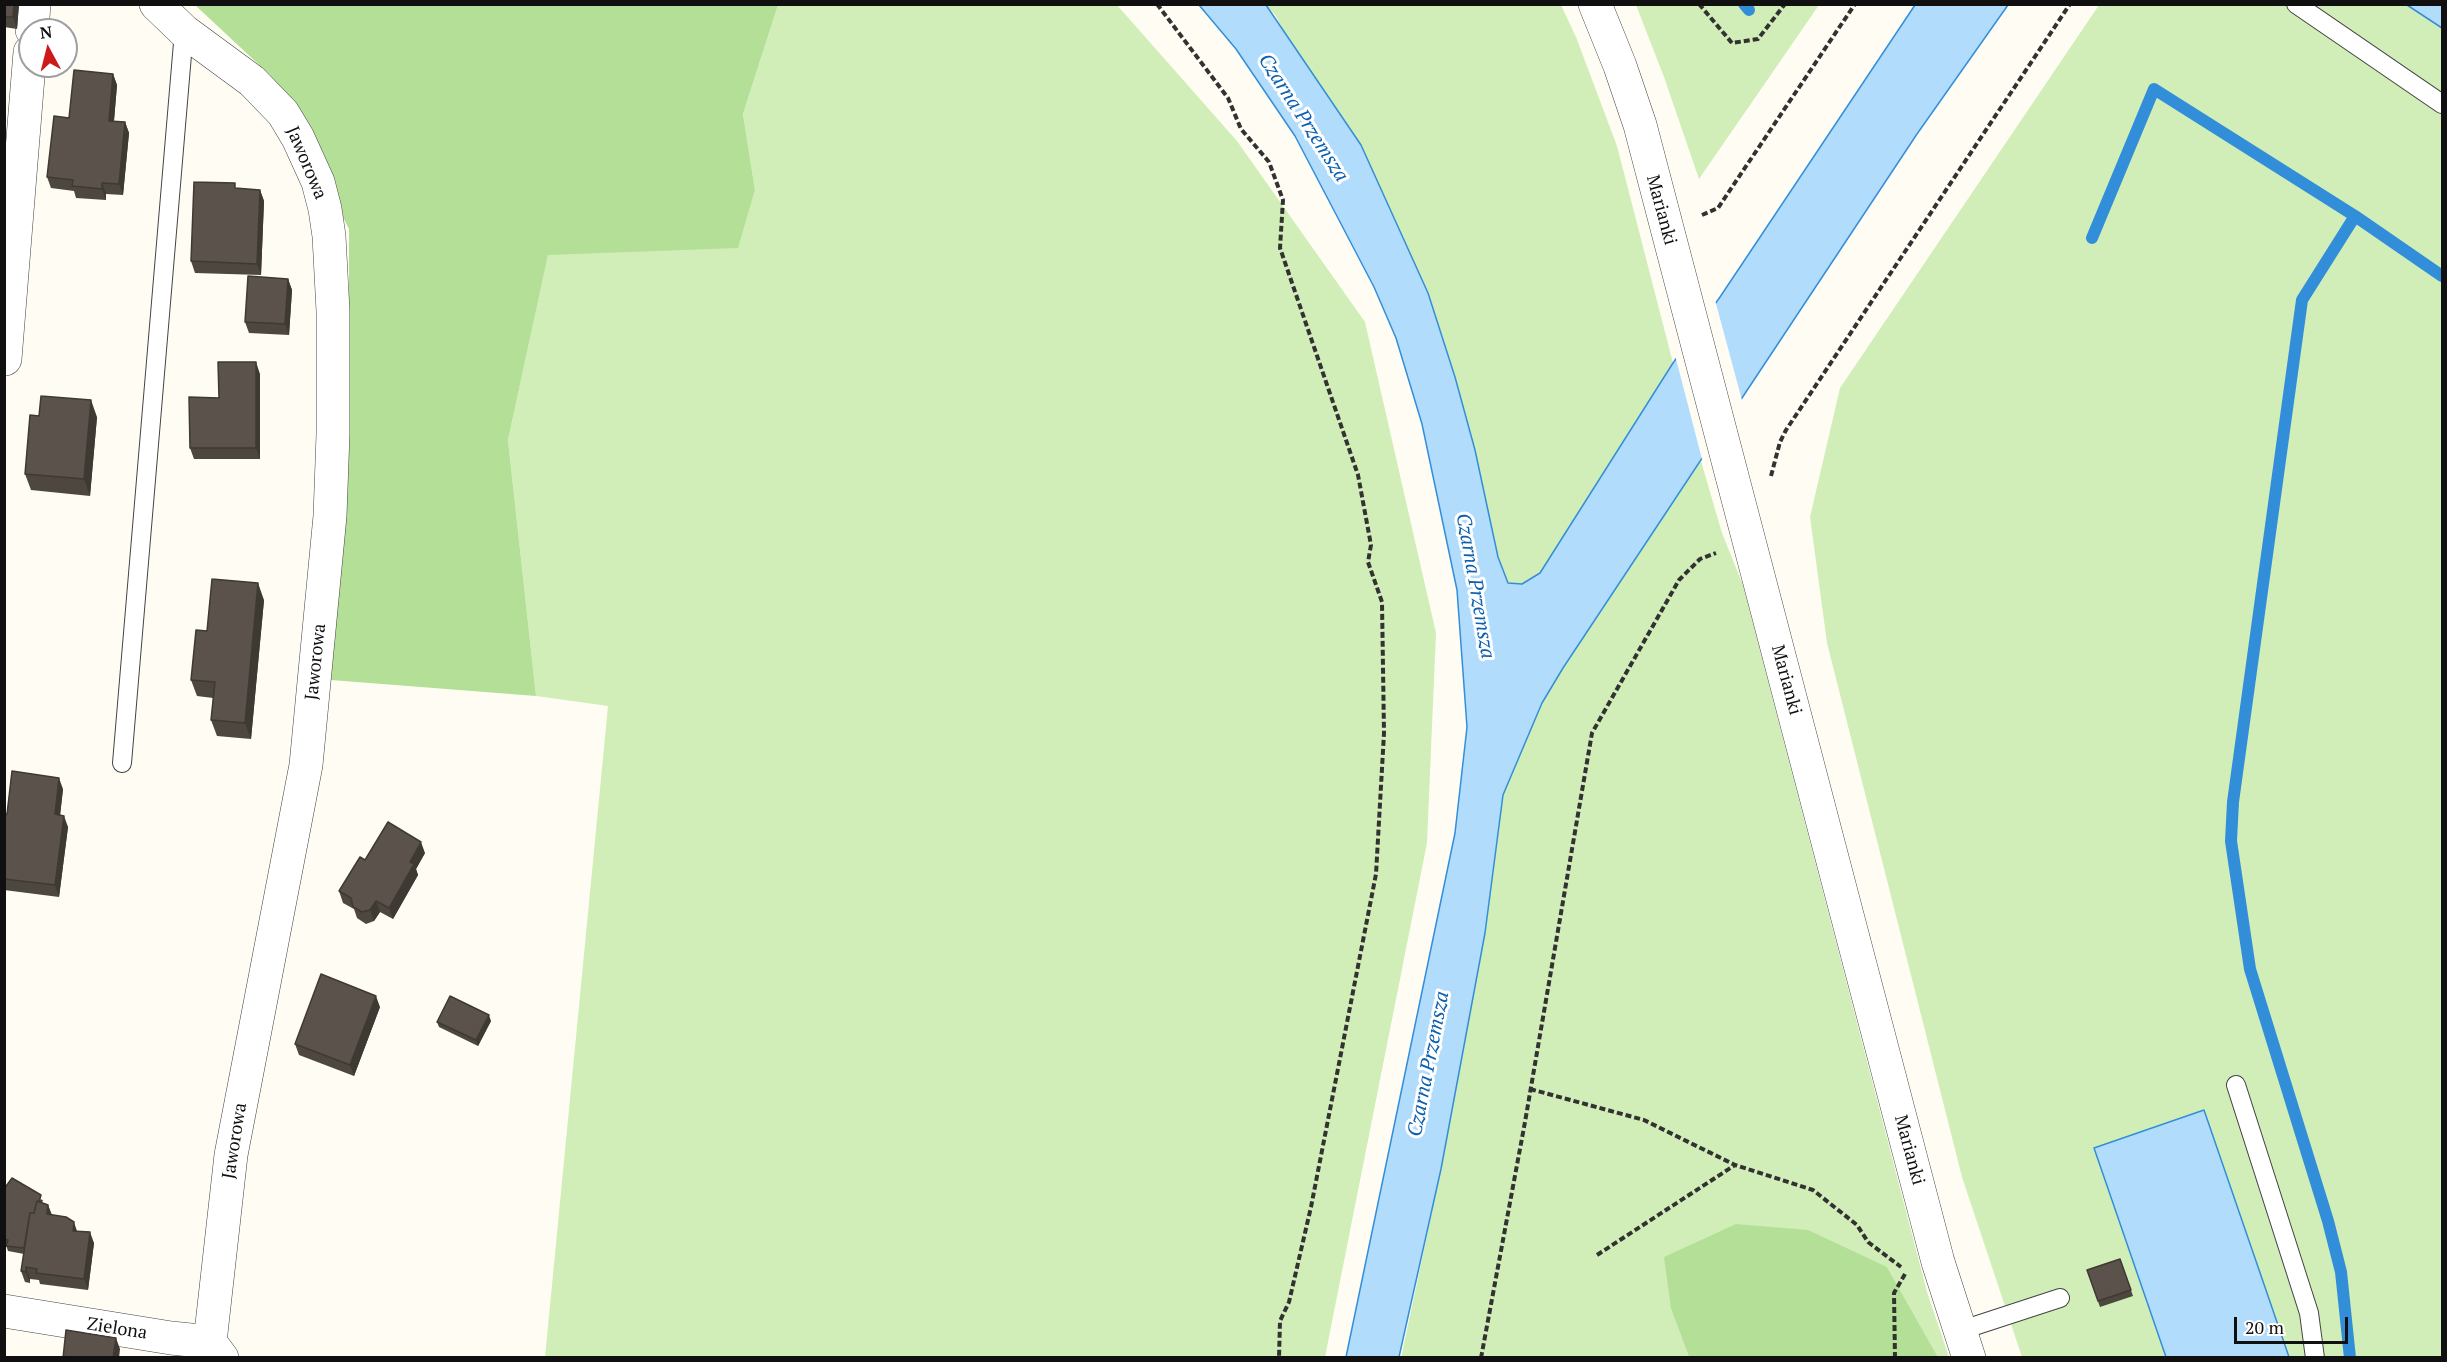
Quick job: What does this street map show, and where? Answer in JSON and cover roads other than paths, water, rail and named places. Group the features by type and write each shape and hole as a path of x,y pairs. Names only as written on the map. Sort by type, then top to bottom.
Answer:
{"street":[{"name":"Jaworowa","path":"156,4 184,31 252,81 283,113 318,182 325,209 329,236 333,311 330,516 306,765 231,1155 216,1350"},
{"name":"Marianki","path":"1595,4 1630,94 1938,1262 1964,1344"},
{"path":"5,359 28,78"},
{"name":"Zielona","path":"4,1311 171,1338 216,1350"}],"lane":[{"path":"2296,4 2442,104"},
{"path":"122,763 184,31"},
{"path":"2236,1085 2309,1313 2315,1358"},
{"path":"1964,1344 2060,1298"}],"water":[{"name":"Czarna Przemsza","path":"1199,5 1266,5 1361,145 1428,293 1475,450 1498,557 1508,583 1522,584 1540,573 1673,363 1720,297 1915,5 2008,5 1917,134 1542,703 1503,795 1485,933 1441,1169 1399,1357 1346,1357 1455,833 1467,727 1457,590 1422,424 1396,338 1374,287 1295,136 1236,49"},
{"path":"2407,5 2442,5 2442,28"},
{"path":"2204,1110 2289,1357 2166,1357 2094,1148"}],"waterway":[{"path":"1744,4 1749,10"},
{"path":"2092,238 2154,89 2355,216 2302,300 2233,802 2231,841 2250,969 2328,1221 2341,1272 2350,1358"},
{"path":"2355,216 2442,276"}]}
